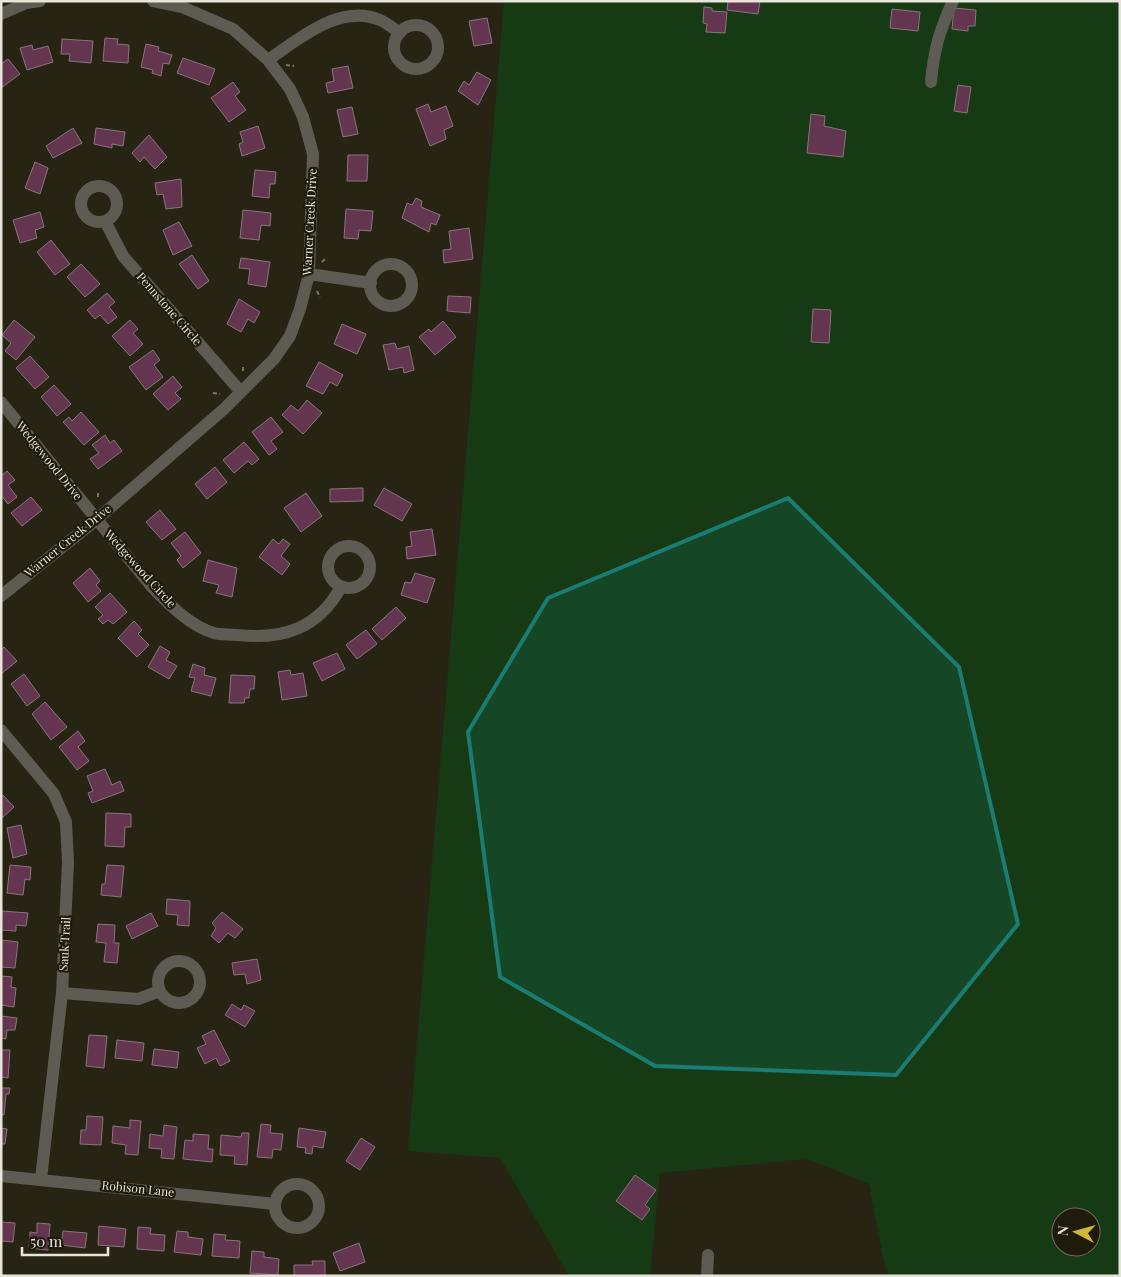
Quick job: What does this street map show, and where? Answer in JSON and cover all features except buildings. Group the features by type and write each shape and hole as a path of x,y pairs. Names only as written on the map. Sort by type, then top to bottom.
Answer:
{"street":[{"path":"1,14 26,4 40,1"},
{"path":"931,82 938,33 953,1"},
{"name":"Warner Creek Drive","path":"1,596 96,520 241,392 274,359 290,336 300,309 309,274 313,154 303,117 290,89 268,60 233,29 182,7 159,2"},
{"path":"268,60 325,23 356,15 380,20 400,33"},
{"name":"Pennstone Circle","path":"105,221 123,256 241,392"},
{"path":"309,274 371,283"},
{"name":"Wedgewood Drive","path":"1,402 96,520"},
{"name":"Wedgewood Circle","path":"96,520 168,603 187,618 214,633 264,638 302,627 320,616 341,587"},
{"name":"Sauk Trail","path":"3,736 54,794 66,822 68,862 62,993 40,1179"},
{"path":"62,993 138,999 160,991"},
{"name":"Robison Lane","path":"1,1176 275,1204"},
{"path":"707,1276 708,1254"}],"path":[{"path":"321,264 326,258"},
{"path":"317,291 320,297"},
{"path":"243,367 243,372"},
{"path":"213,393 220,394"},
{"path":"98,491 98,497"}],"highlighted area":[{"path":"788,498 959,667 1018,924 896,1075 655,1066 500,977 468,732 548,598"}],"green space":[{"path":"504,1 1120,1 1120,1276 889,1276 884,1263 869,1184 808,1159 660,1173 650,1276 569,1276 500,1158 408,1151"}]}
